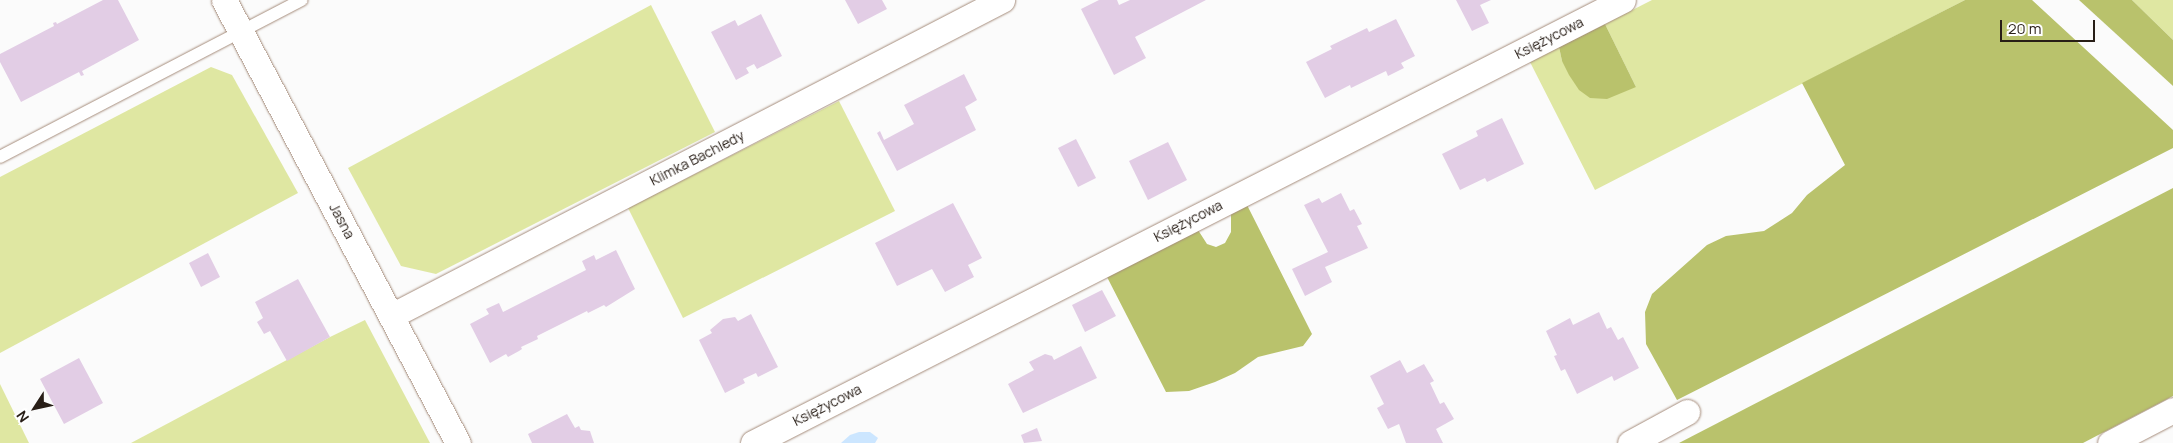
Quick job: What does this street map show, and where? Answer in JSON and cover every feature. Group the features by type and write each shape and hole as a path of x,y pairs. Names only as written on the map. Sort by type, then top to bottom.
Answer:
{"street":[{"name":"Jasna","path":"224,0 458,443"},
{"name":"Klimka Bachledy","path":"392,316 1002,0"},
{"name":"Księżycowa","path":"753,443 1623,0"},
{"path":"2110,443 2173,410"},
{"path":"1630,443 1687,412"}],"lane":[{"path":"0,157 302,0"}],"green space":[{"path":"1652,0 1965,0 1595,190 1530,62 1559,47 1562,61 1636,87 1605,24"},
{"path":"1965,0 2032,0 2173,130 2173,148 1677,400 1646,344 1645,312 1652,294 1707,245 1726,236 1764,231 1792,213 1807,195 1845,165 1802,83"},
{"path":"2079,0 2132,0 2173,40 2173,86"},
{"path":"2132,0 2173,0 2173,40"},
{"path":"651,5 715,132 436,274 401,266 348,168"},
{"path":"1605,24 1636,87 1607,99 1590,98 1579,90 1569,75 1562,61 1559,47"},
{"path":"211,67 232,75 298,193 0,353 0,177"},
{"path":"839,101 895,211 683,318 628,208"},
{"path":"2173,188 2173,396 2083,443 1679,443"},
{"path":"1247,205 1312,334 1303,346 1258,357 1235,373 1215,382 1189,391 1166,392 1107,277 1198,230 1207,244 1216,247 1225,243 1231,232 1231,213"},
{"path":"365,320 430,443 131,443 330,337"},
{"path":"0,384 29,443 0,443"}],"water":[{"path":"859,432 870,432 878,438 875,443 841,443 850,435"}],"building":[{"path":"103,0 118,0 139,40 82,71 84,75 81,76 79,72 21,102 0,62 0,54 54,26 53,23 56,22 57,24"},
{"path":"845,0 882,0 887,9 858,24"},
{"path":"1099,0 1117,0 1119,5 1130,0 1206,0 1135,37 1146,58 1114,75 1081,9"},
{"path":"1456,0 1491,0 1480,5 1489,23 1472,31"},
{"path":"761,14 782,56 757,69 754,64 746,68 749,73 736,80 711,32 735,20 738,26"},
{"path":"1396,19 1415,56 1401,63 1404,68 1388,76 1386,71 1351,88 1350,85 1325,98 1306,62 1332,49 1330,46 1367,28 1369,32"},
{"path":"964,74 977,100 965,107 976,130 897,171 877,133 880,131 884,140 914,124 904,105"},
{"path":"1502,118 1524,164 1487,182 1485,178 1460,190 1442,154 1478,136 1476,131"},
{"path":"1076,139 1096,178 1078,187 1058,148"},
{"path":"1168,142 1187,180 1148,200 1129,161"},
{"path":"1341,193 1350,211 1354,209 1362,224 1357,226 1368,248 1325,267 1332,282 1305,296 1292,269 1328,252 1304,205 1319,198 1322,203"},
{"path":"953,203 982,258 968,265 974,277 945,292 932,269 897,286 875,243"},
{"path":"616,250 635,289 606,307 604,305 588,313 587,311 537,336 538,339 521,347 522,349 508,357 506,354 490,363 470,324 489,314 486,309 499,303 503,312 586,270 582,261 594,255 596,260"},
{"path":"208,253 220,277 201,287 189,263"},
{"path":"298,279 330,337 287,361 270,331 264,334 257,322 263,318 255,302"},
{"path":"1102,290 1116,316 1085,332 1072,305"},
{"path":"1599,312 1607,329 1611,327 1618,340 1623,337 1639,368 1614,381 1612,376 1577,394 1565,369 1561,371 1554,356 1557,355 1546,331 1570,318 1573,325"},
{"path":"751,314 778,367 758,377 756,373 743,379 745,383 725,393 699,340 712,333 710,330 723,319 735,317 738,321"},
{"path":"1081,346 1097,378 1023,413 1008,384 1034,370 1029,362 1045,354 1052,356 1054,360"},
{"path":"79,358 103,403 64,424 40,379"},
{"path":"1400,360 1407,373 1424,364 1434,381 1430,383 1440,404 1444,402 1454,419 1436,429 1443,443 1406,443 1399,424 1388,429 1377,408 1384,404 1370,376"},
{"path":"567,414 575,428 579,426 581,430 590,431 594,443 532,443 528,434"},
{"path":"1037,428 1042,441 1024,443 1021,435"}]}
